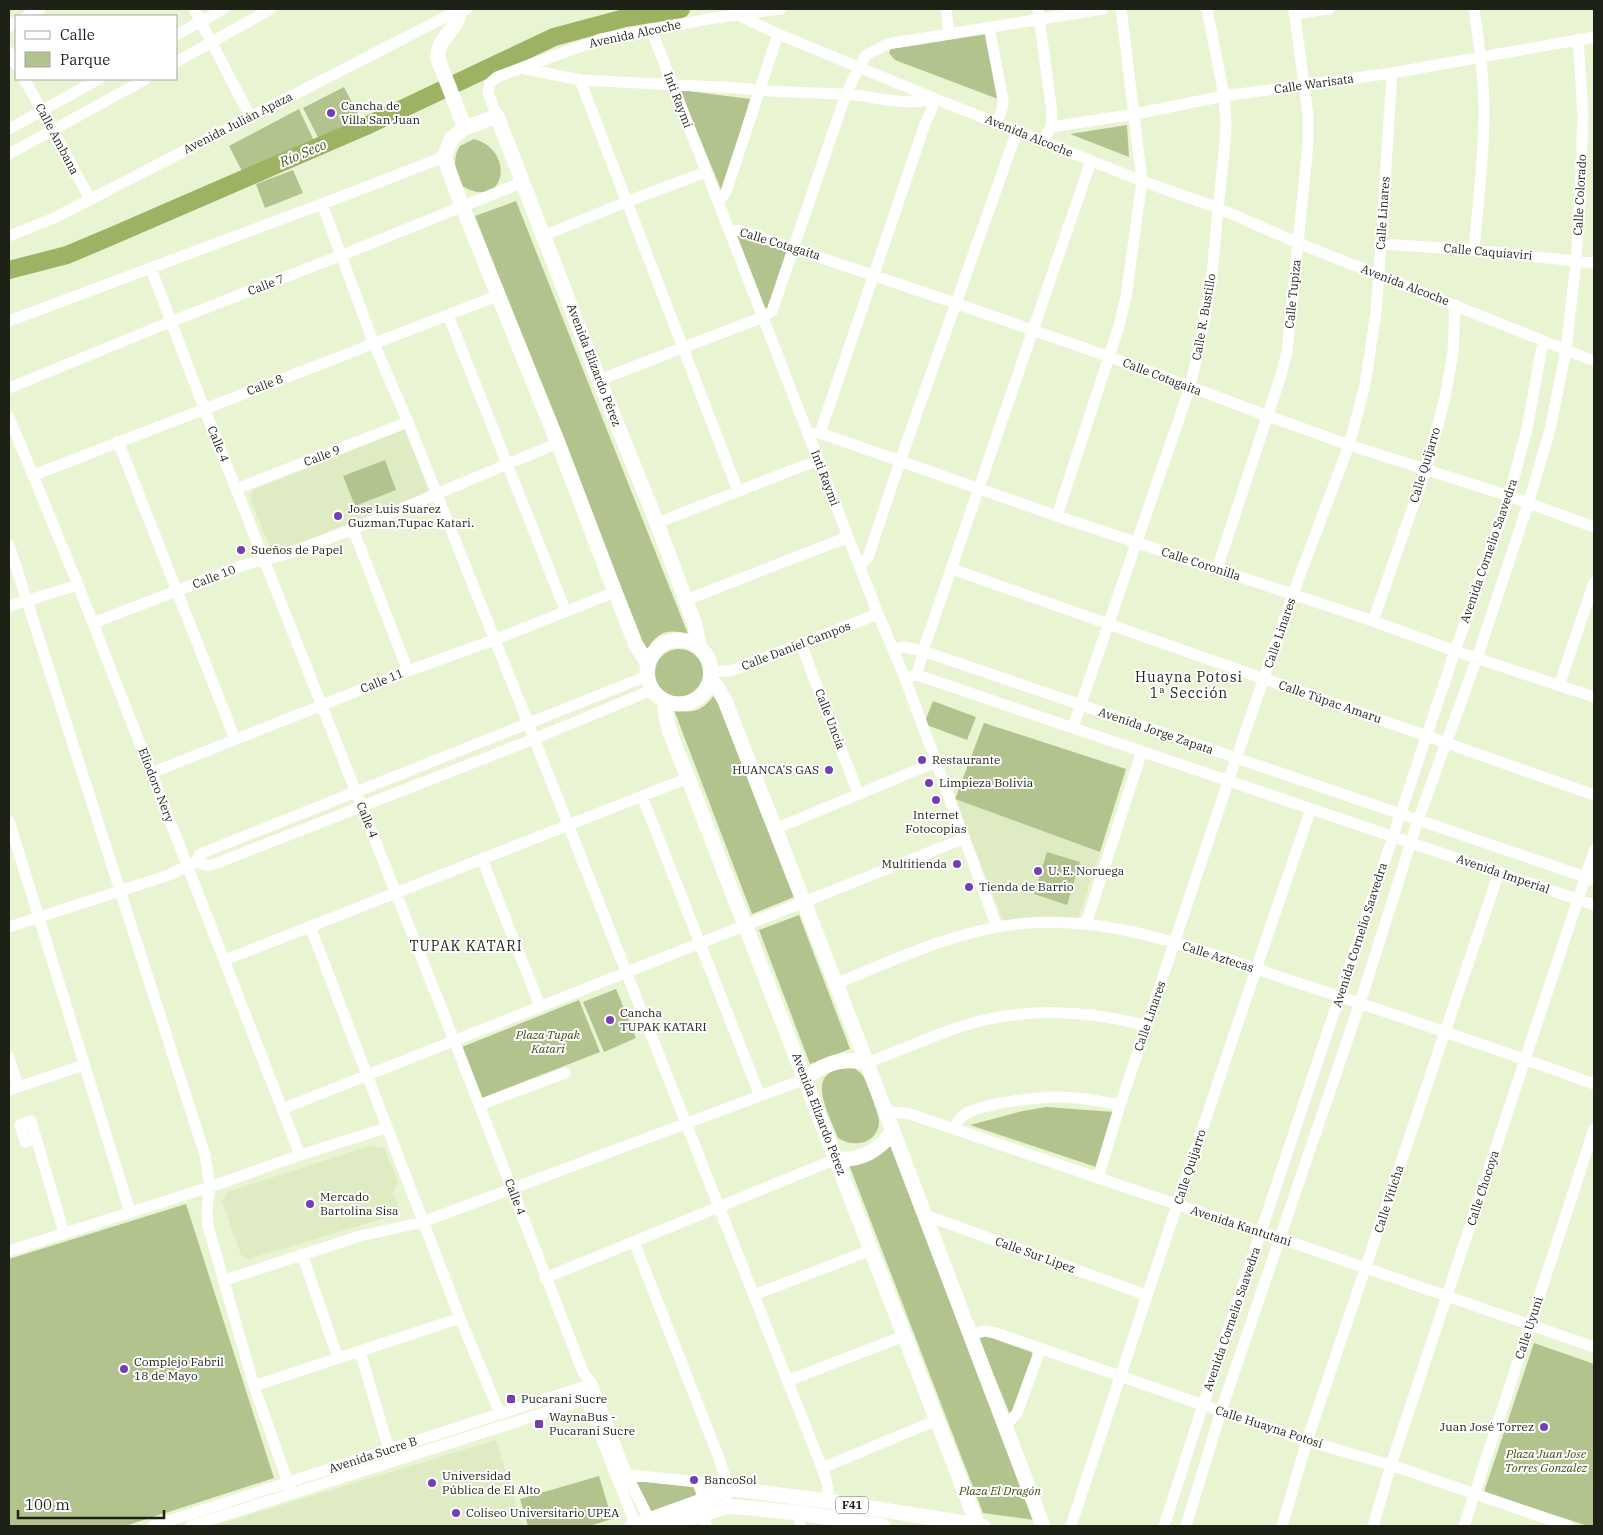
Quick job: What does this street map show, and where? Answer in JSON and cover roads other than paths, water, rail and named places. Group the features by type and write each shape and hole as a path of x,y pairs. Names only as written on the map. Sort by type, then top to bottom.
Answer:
{"main road":[{"path":"462,9 455,25 437,50 438,59 464,128"},
{"path":"497,116 464,128 452,138 444,157 462,206 558,443 649,677 665,701 677,705 690,703 700,697 708,687 711,676"},
{"name":"Avenida Elizardo Pérez","path":"497,116 686,600 695,625 699,646"},
{"path":"649,677 658,648 669,641 687,641 699,646 707,655 711,676 725,701 867,1063 1043,1526"},
{"name":"Avenida Elizardo Pérez","path":"665,701 666,720 688,778 904,1336 980,1526"},
{"path":"805,1079 815,1070 834,1062 847,1060 867,1063"},
{"path":"836,1159 851,1159 865,1156 883,1144 893,1131"},
{"name":"F41","path":"642,1525 705,1513 726,1488 827,1501 980,1526"},
{"name":"F41","path":"666,1526 728,1506 799,1519 883,1526"}],"street":[{"path":"29,15 40,9"},
{"path":"194,9 250,116"},
{"path":"178,34 224,9"},
{"path":"178,61 271,9"},
{"name":"Avenida Julián Apaza","path":"9,236 54,218 462,9"},
{"path":"740,16 781,9"},
{"path":"946,9 949,34"},
{"path":"599,380 763,317 772,311 846,94 858,67 866,55 887,44 989,27 1038,13 1103,9"},
{"path":"1057,516 1110,357 1126,297 1142,181 1135,114 1120,9"},
{"name":"Calle R. Bustillo","path":"1073,728 1190,387 1199,351 1212,276 1226,124 1224,96 1207,9"},
{"path":"1294,11 1329,9"},
{"path":"1474,9 1481,57 1484,110 1474,250"},
{"name":"Calle Tupiza","path":"1217,569 1281,376 1287,352 1308,144 1305,85 1294,11"},
{"path":"1038,13 1052,113 1052,127 1043,142"},
{"name":"Avenida Alcoche","path":"497,116 488,93 490,83 497,77 601,39 651,29 740,16 778,34 936,99 1142,181 1218,208 1298,243 1594,361"},
{"path":"989,27 1003,100 1003,106 996,123"},
{"name":"Inti Raymi","path":"651,29 763,317 814,434 818,460 878,614 893,649 911,677 936,762 997,927"},
{"path":"717,200 724,196 726,192 778,34"},
{"name":"Calle Warisata","path":"1052,127 1135,114 1224,96 1392,73 1594,36"},
{"name":"Calle Colorado","path":"1566,350 1576,261 1580,199 1583,114 1578,39"},
{"path":"9,52 15,63"},
{"path":"522,68 580,80 760,91 846,94 919,103 936,99"},
{"name":"Calle Linares","path":"1098,1178 1120,1105 1228,782 1293,594 1349,445 1365,386 1382,244 1392,73"},
{"name":"Calle Ambana","path":"25,80 90,199"},
{"path":"9,129 97,80"},
{"path":"9,154 144,80"},
{"path":"580,80 738,491"},
{"path":"814,434 874,275 925,124 936,99"},
{"path":"859,565 868,557 955,303 1017,131"},
{"path":"9,321 444,157"},
{"path":"911,677 923,651 952,569 1092,161"},
{"path":"544,236 706,172"},
{"name":"Calle 7","path":"9,388 523,182"},
{"path":"322,204 374,344 408,422 788,1380 827,1483 829,1494 827,1501"},
{"name":"Calle Cotagaita","path":"730,232 739,230 874,275 1110,357 1349,445 1509,496 1594,527"},
{"name":"Calle Caquiaviri","path":"1382,244 1474,250 1594,263"},
{"name":"Calle 4","path":"151,269 170,322 480,1104 583,1372 591,1398"},
{"name":"Calle 8","path":"34,474 498,296"},
{"name":"Calle Quijarro","path":"1373,620 1426,470 1445,398 1453,352 1455,305"},
{"path":"448,315 566,612"},
{"name":"Avenida Cornelio Saavedra","path":"1164,1526 1426,736 1509,496 1527,429 1543,341"},
{"name":"Avenida Cornelio Saavedra","path":"1186,1526 1221,1411 1360,1003 1418,820 1477,658 1528,504 1550,430 1566,350"},
{"name":"Eliodoro Nery","path":"9,417 34,474 151,773 192,864 225,960 300,1155"},
{"name":"Calle 9","path":"236,489 408,422"},
{"name":"Calle Coronilla","path":"814,434 900,461 1057,516 1373,620 1477,658 1594,697"},
{"path":"118,441 235,739"},
{"name":"Calle 10","path":"93,624 244,565 287,554 353,529 558,443"},
{"path":"657,524 818,460"},
{"path":"353,529 408,670"},
{"path":"686,600 848,537"},
{"path":"9,545 205,1155 210,1188 207,1209 208,1226 254,1386 292,1494"},
{"name":"Calle Túpac Amaru","path":"952,569 1594,795"},
{"path":"1559,686 1594,582"},
{"path":"9,606 78,585"},
{"name":"Calle 11","path":"151,773 408,670 494,640 615,592"},
{"name":"Calle Daniel Campos","path":"711,676 731,671 878,614"},
{"name":"Calle Uncía","path":"801,644 858,793"},
{"name":"Avenida Jorge Zapata","path":"893,649 904,647 923,651 1418,820"},
{"path":"9,927 169,875 192,864 199,855 205,852 528,723 649,677"},
{"path":"192,864 212,865 534,739 649,677"},
{"name":"Avenida Jorge Zapata","path":"911,677 1073,728 1411,843"},
{"path":"1086,924 1142,751"},
{"path":"775,828 936,762"},
{"path":"225,960 688,778"},
{"path":"642,796 760,1096"},
{"name":"Calle Quijarro","path":"1071,1526 1146,1295 1311,808"},
{"name":"Avenida Imperial","path":"1418,820 1589,879"},
{"path":"9,821 130,1212"},
{"path":"282,1108 964,838"},
{"name":"Avenida Imperial","path":"1411,843 1594,905"},
{"name":"Calle Chocoya","path":"1373,1526 1391,1466 1578,899 1589,879 1594,851"},
{"path":"482,859 540,1006"},
{"name":"Calle Viticha","path":"1282,1526 1307,1441 1499,872"},
{"name":"Calle Aztecas","path":"836,984 913,952 971,932 1028,923 1086,924 1142,934 1175,943 1360,1003 1594,1084"},
{"path":"310,926 386,1128 460,1318 500,1414"},
{"path":"867,1063 960,1027 1005,1017 1057,1012 1109,1017 1147,1026"},
{"path":"9,1057 14,1089 84,1065"},
{"path":"480,1104 565,1073"},
{"path":"225,1280 360,1236 423,1222 805,1079"},
{"path":"954,1129 963,1115 1017,1101 1060,1097 1096,1100 1120,1105"},
{"name":"Avenida Kantutani","path":"885,1111 910,1114 1279,1238 1594,1347"},
{"path":"9,1250 210,1188 300,1155 386,1128"},
{"name":"Calle Uyuni","path":"1464,1526 1594,1129"},
{"path":"36,1138 64,1233"},
{"path":"546,1278 836,1159"},
{"name":"Calle Sur Lipez","path":"925,1215 1146,1295"},
{"path":"634,1242 719,1458 728,1506"},
{"path":"754,1295 871,1250"},
{"path":"302,1254 338,1358"},
{"path":"254,1386 460,1318"},
{"name":"Calle Huayna Potosí","path":"970,1334 985,1331 996,1333 1040,1350 1121,1376 1307,1441 1474,1493 1568,1526"},
{"path":"788,1380 904,1336"},
{"path":"1004,1423 1010,1421 1017,1413 1040,1350"},
{"path":"360,1351 390,1450"},
{"name":"Avenida Sucre B","path":"153,1526 587,1385"},
{"path":"591,1398 615,1473 642,1525"},
{"path":"591,1398 627,1475 642,1525"},
{"name":"Avenida Sucre B","path":"191,1526 591,1398"},
{"path":"822,1468 937,1420"},
{"path":"615,1473 699,1482 726,1488"},
{"path":"699,1482 705,1513"}],"waterway":[{"name":"Río Seco","path":"9,270 67,255 112,236 366,126 554,37 625,18 681,9"}],"place":[{"name":"Cancha de Villa San Juan","path":"331,113"},
{"name":"Jose Luis Suarez Guzman,Tupac Katari.","path":"338,516"},
{"name":"Sueños de Papel","path":"241,550"},
{"name":"Restaurante","path":"922,760"},
{"name":"HUANCA'S GAS","path":"829,770"},
{"name":"Limpieza Bolivia","path":"929,783"},
{"name":"Internet Fotocopias","path":"936,800"},
{"name":"Multitienda","path":"957,864"},
{"name":"U. E. Noruega","path":"1038,871"},
{"name":"Tienda de Barrio","path":"969,887"},
{"name":"Cancha TUPAK KATARI","path":"610,1020"},
{"name":"Mercado Bartolina Sisa","path":"310,1204"},
{"name":"Complejo Fabril 18 de Mayo","path":"124,1369"},
{"name":"Pucarani Sucre","path":"511,1399"},
{"name":"WaynaBus - Pucarani Sucre","path":"539,1424"},
{"name":"Juan José Torrez","path":"1544,1427"},
{"name":"BancoSol","path":"694,1480"},
{"name":"Universidad Pública de El Alto","path":"432,1483"},
{"name":"Coliseo Universitario UPEA","path":"456,1513"}],"district":[{"name":"Huayna Potosi 1ª Sección","path":"1189,686"},
{"name":"TUPAK KATARI","path":"466,946"}],"park label":[{"name":"Plaza Tupak Katari","path":"548,1042"},
{"name":"Plaza Juan Jose Torres Gonzalez","path":"1546,1461"},
{"name":"Plaza El Dragón","path":"1000,1491"}]}
